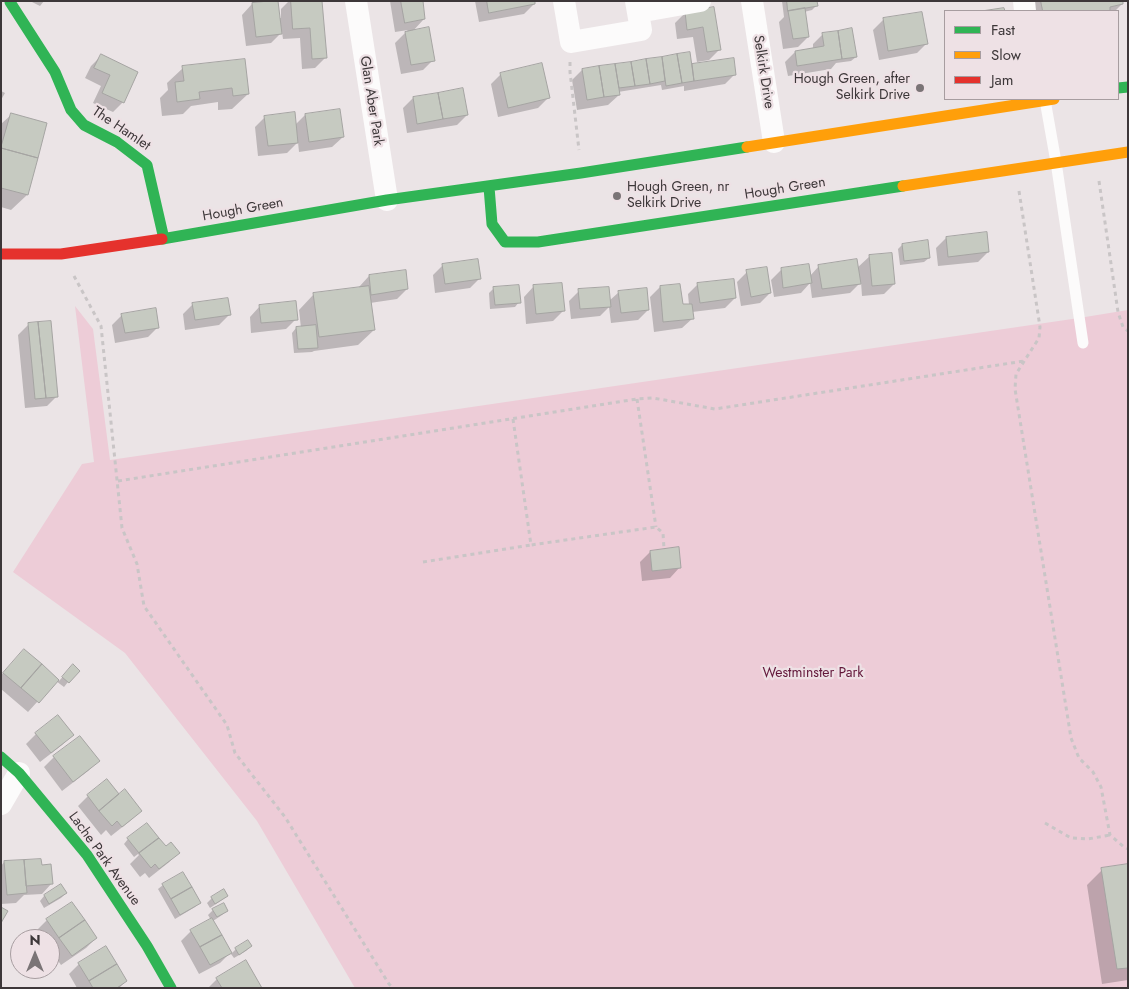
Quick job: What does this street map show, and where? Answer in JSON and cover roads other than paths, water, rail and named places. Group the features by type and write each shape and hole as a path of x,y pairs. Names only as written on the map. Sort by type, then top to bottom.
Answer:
{"street":[{"name":"Glan Aber Park","path":"356,1 386,200"},
{"path":"564,1 571,42 641,30 637,7 700,1"},
{"name":"Selkirk Drive","path":"752,1 774,142"},
{"name":"The Hamlet","path":"10,2 55,72 71,110 84,125 117,142 147,165 164,239"},
{"name":"Hough Green","path":"1,254 61,254 164,239 386,200 490,187 1042,100"},
{"name":"Hough Green","path":"490,187 492,224 505,242 538,242 1128,152"},
{"name":"Lache Park Avenue","path":"1,757 19,773 87,855 147,946 171,988"},
{"path":"1,804 19,773"}],"lane":[{"path":"1048,100 1083,343"}],"place":[{"name":"Hough Green, after Selkirk Drive","path":"920,88"},
{"name":"Hough Green, nr Selkirk Drive","path":"617,196"}],"park label":[{"name":"Westminster Park","path":"813,674"}]}
